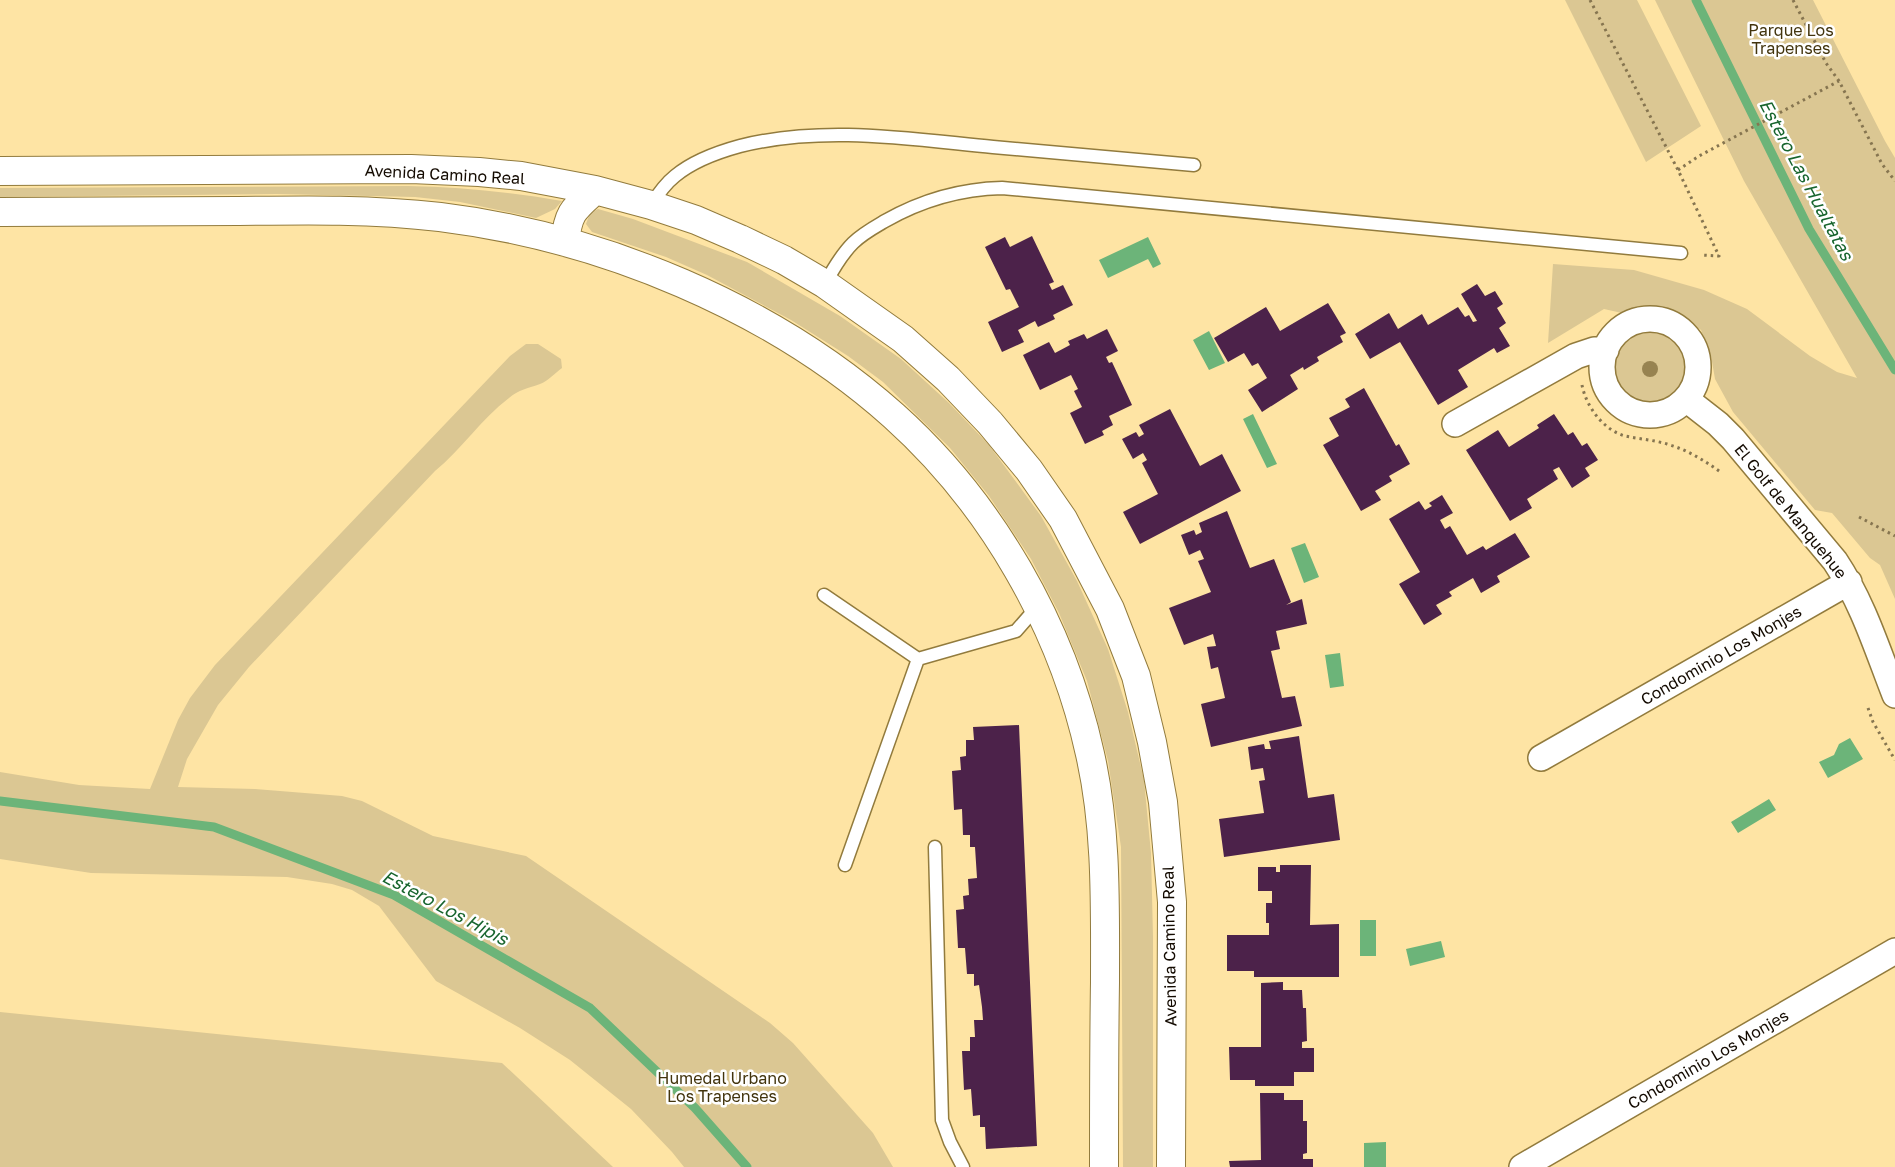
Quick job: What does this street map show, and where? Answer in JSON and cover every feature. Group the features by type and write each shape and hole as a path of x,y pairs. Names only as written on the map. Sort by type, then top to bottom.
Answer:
{"main road":[{"name":"Avenida Camino Real","path":"0,171 411,169 521,176 596,190 696,220 784,260 825,284 904,339 948,379 990,423 1029,470 1063,519 1110,608 1136,676 1164,802 1172,902 1171,1167"},
{"path":"565,242 567,223 574,208 596,190"},
{"path":"0,212 308,210 390,212 444,217 498,226 565,242 665,276 774,330 810,352 868,394 922,443 962,488 1004,548 1037,607 1067,675 1080,714 1090,754 1102,836 1105,896 1104,1167"}],"street":[{"path":"1644,320 1657,320 1669,323 1681,330 1693,345 1698,363 1698,376 1694,388 1679,406 1660,414 1650,415 1630,411 1613,398 1604,381 1602,370 1606,350 1611,339 1620,330 1632,323 1644,320"},
{"path":"1455,424 1576,356 1594,350 1606,350"},
{"name":"El Golf de Manquehue","path":"1686,399 1713,420 1733,439 1819,540 1849,582 1868,622 1895,695"},
{"name":"Condominio Los Monjes","path":"1541,758 1849,582"},
{"name":"Condominio Los Monjes","path":"1522,1167 1895,951"}],"lane":[{"path":"651,205 665,185 675,175 707,157 728,149 750,144 780,138 811,135 876,135 1194,165"},
{"path":"825,284 845,252 861,235 908,209 936,197 978,188 1002,188 1681,254"},
{"path":"824,595 918,660"},
{"path":"918,660 1016,631 1037,607"},
{"path":"845,865 918,660"},
{"path":"935,847 942,1120 950,1142 963,1167"}],"path":[{"path":"1590,0 1678,170 1719,256 1681,254"},
{"path":"1793,0 1826,63 1839,81 1882,164 1895,182"},
{"path":"1678,170 1698,156 1839,81"},
{"path":"1576,356 1585,398 1601,422 1622,435 1668,444 1698,456 1726,475"},
{"path":"1859,517 1895,536"},
{"path":"1866,704 1873,722 1895,760"}],"green space":[{"path":"1565,0 1637,0 1701,126 1646,162"},
{"name":"Parque Los Trapenses","path":"1655,0 1813,0 1895,158 1895,599 1880,565 1870,558 1832,513 1815,510 1733,412 1715,379 1711,356 1701,330 1674,310 1644,305 1622,313 1604,309 1548,343 1553,264 1634,270 1704,290 1747,309 1810,356 1837,372 1857,378 1744,181"},
{"path":"408,186 485,190 562,201 555,209 536,218 460,202 415,197 277,194 0,197 0,188"},
{"path":"598,209 633,219 747,262 840,316 901,359 949,403 989,445 1041,516 1077,581 1108,649 1128,712 1144,780 1151,853 1153,937 1153,1167 1123,1167 1121,847 1108,761 1087,681 1059,613 1031,559 989,496 950,448 883,382 848,356 791,320 707,275 666,257 592,232 586,224 590,213"},
{"path":"1651,331 1665,334 1677,342 1685,354 1688,368 1685,382 1677,394 1665,402 1651,405 1637,402 1625,394 1617,382 1614,368 1617,354 1625,342 1637,334"},
{"name":"Humedal Urbano Los Trapenses","path":"526,344 538,344 561,359 562,368 543,383 512,395 489,415 249,667 218,705 187,759 178,787 255,789 342,796 362,801 433,836 526,856 770,1023 793,1043 873,1133 893,1167 684,1167 631,1109 570,1060 520,1028 436,981 379,906 352,890 332,884 287,877 91,873 0,859 0,772 79,785 150,789 178,720 190,698 215,665 510,356"},
{"path":"0,1012 502,1063 613,1167 0,1167"}],"shaded area":[{"path":"1148,237 1161,264 1153,268 1148,259 1108,278 1099,260"},
{"path":"1209,331 1225,363 1209,370 1193,340"},
{"path":"1253,414 1277,464 1267,468 1243,419"},
{"path":"1305,543 1319,577 1304,583 1291,548"},
{"path":"1340,653 1344,686 1330,688 1325,655"},
{"path":"1850,738 1863,759 1828,778 1819,762 1834,755 1839,744"},
{"path":"1769,799 1776,810 1738,833 1731,822"},
{"path":"1360,920 1376,920 1376,956 1360,956"},
{"path":"1441,941 1445,957 1410,966 1406,949"},
{"path":"1386,1142 1386,1167 1364,1167 1364,1143"}],"building":[{"path":"1032,236 1054,282 1049,284 1052,290 1063,285 1073,305 1053,315 1055,319 1038,327 1035,321 1018,330 1024,342 1002,352 988,322 1019,307 1010,289 1006,290 985,247 1005,237 1010,247"},
{"path":"1477,284 1485,296 1495,291 1503,304 1497,308 1506,323 1499,328 1510,346 1497,353 1494,348 1458,370 1468,387 1438,405 1400,342 1370,359 1355,334 1389,313 1398,329 1422,314 1428,325 1458,307 1465,317 1469,315 1473,322 1477,321 1461,294"},
{"path":"1328,303 1346,333 1340,336 1343,342 1317,357 1319,361 1304,370 1303,367 1290,375 1298,389 1262,412 1248,390 1267,378 1258,363 1252,366 1244,353 1228,362 1214,338 1266,307 1280,331"},
{"path":"1107,329 1118,351 1106,357 1109,363 1112,362 1132,405 1109,416 1113,425 1102,431 1104,435 1085,444 1070,413 1082,407 1074,391 1078,389 1071,375 1040,390 1023,355 1049,342 1055,353 1070,345 1068,341 1084,334 1087,339"},
{"path":"1364,388 1396,446 1399,444 1410,464 1389,476 1392,481 1375,491 1381,500 1361,511 1323,445 1339,436 1329,418 1350,407 1345,399"},
{"path":"1170,409 1200,466 1222,454 1241,491 1140,544 1123,512 1158,494 1142,463 1147,460 1143,453 1133,459 1122,439 1136,432 1139,437 1144,434 1139,425"},
{"path":"1554,414 1568,435 1573,432 1582,446 1587,443 1598,460 1585,468 1590,476 1572,488 1559,467 1553,470 1558,479 1527,499 1532,508 1510,521 1466,450 1498,430 1509,447 1539,428 1537,425"},
{"path":"1442,495 1453,513 1440,520 1445,529 1450,526 1467,555 1483,546 1486,550 1515,533 1530,557 1497,576 1500,582 1481,593 1473,578 1449,592 1452,596 1436,605 1442,614 1424,625 1399,584 1420,572 1389,519 1419,501 1425,510 1432,506 1429,503"},
{"path":"1227,511 1250,568 1274,559 1291,602 1286,605 1302,599 1307,624 1276,631 1280,649 1271,651 1282,698 1295,696 1302,726 1211,747 1201,704 1225,698 1218,667 1211,669 1207,647 1216,646 1213,634 1184,645 1169,608 1211,592 1198,561 1204,559 1200,550 1189,555 1181,535 1194,530 1196,535 1202,532 1199,523"},
{"path":"1019,725 1037,1146 986,1149 985,1127 980,1127 980,1115 973,1116 971,1089 964,1090 962,1051 970,1051 970,1037 975,1037 974,1020 983,1020 979,985 974,986 974,974 967,974 965,948 958,948 956,910 964,909 963,896 969,895 968,879 977,878 975,847 970,847 970,835 963,835 962,809 954,810 952,771 961,770 960,757 966,756 966,740 974,740 973,727"},
{"path":"1299,736 1308,798 1334,794 1340,840 1224,857 1219,819 1264,813 1259,781 1265,780 1263,768 1251,770 1248,747 1264,744 1265,749 1271,749 1269,741"},
{"path":"1280,865 1311,865 1310,925 1339,924 1339,977 1254,977 1254,971 1227,971 1227,935 1269,935 1269,923 1266,923 1266,903 1272,903 1272,891 1258,891 1258,867 1276,867 1276,872 1280,872"},
{"path":"1283,982 1283,990 1302,990 1303,1008 1306,1008 1307,1041 1302,1042 1302,1048 1314,1048 1314,1072 1294,1072 1294,1086 1255,1086 1255,1080 1230,1080 1229,1047 1261,1047 1261,983"},
{"path":"1260,1093 1284,1093 1284,1100 1303,1100 1303,1121 1307,1121 1307,1153 1303,1154 1303,1159 1313,1159 1313,1167 1230,1167 1229,1161 1261,1160"}],"waterway":[{"name":"Estero Las Hualtatas","path":"1696,0 1809,229 1895,370"},
{"name":"Estero Los Hipis","path":"0,801 214,827 394,895 590,1008 695,1108 747,1167"}]}
